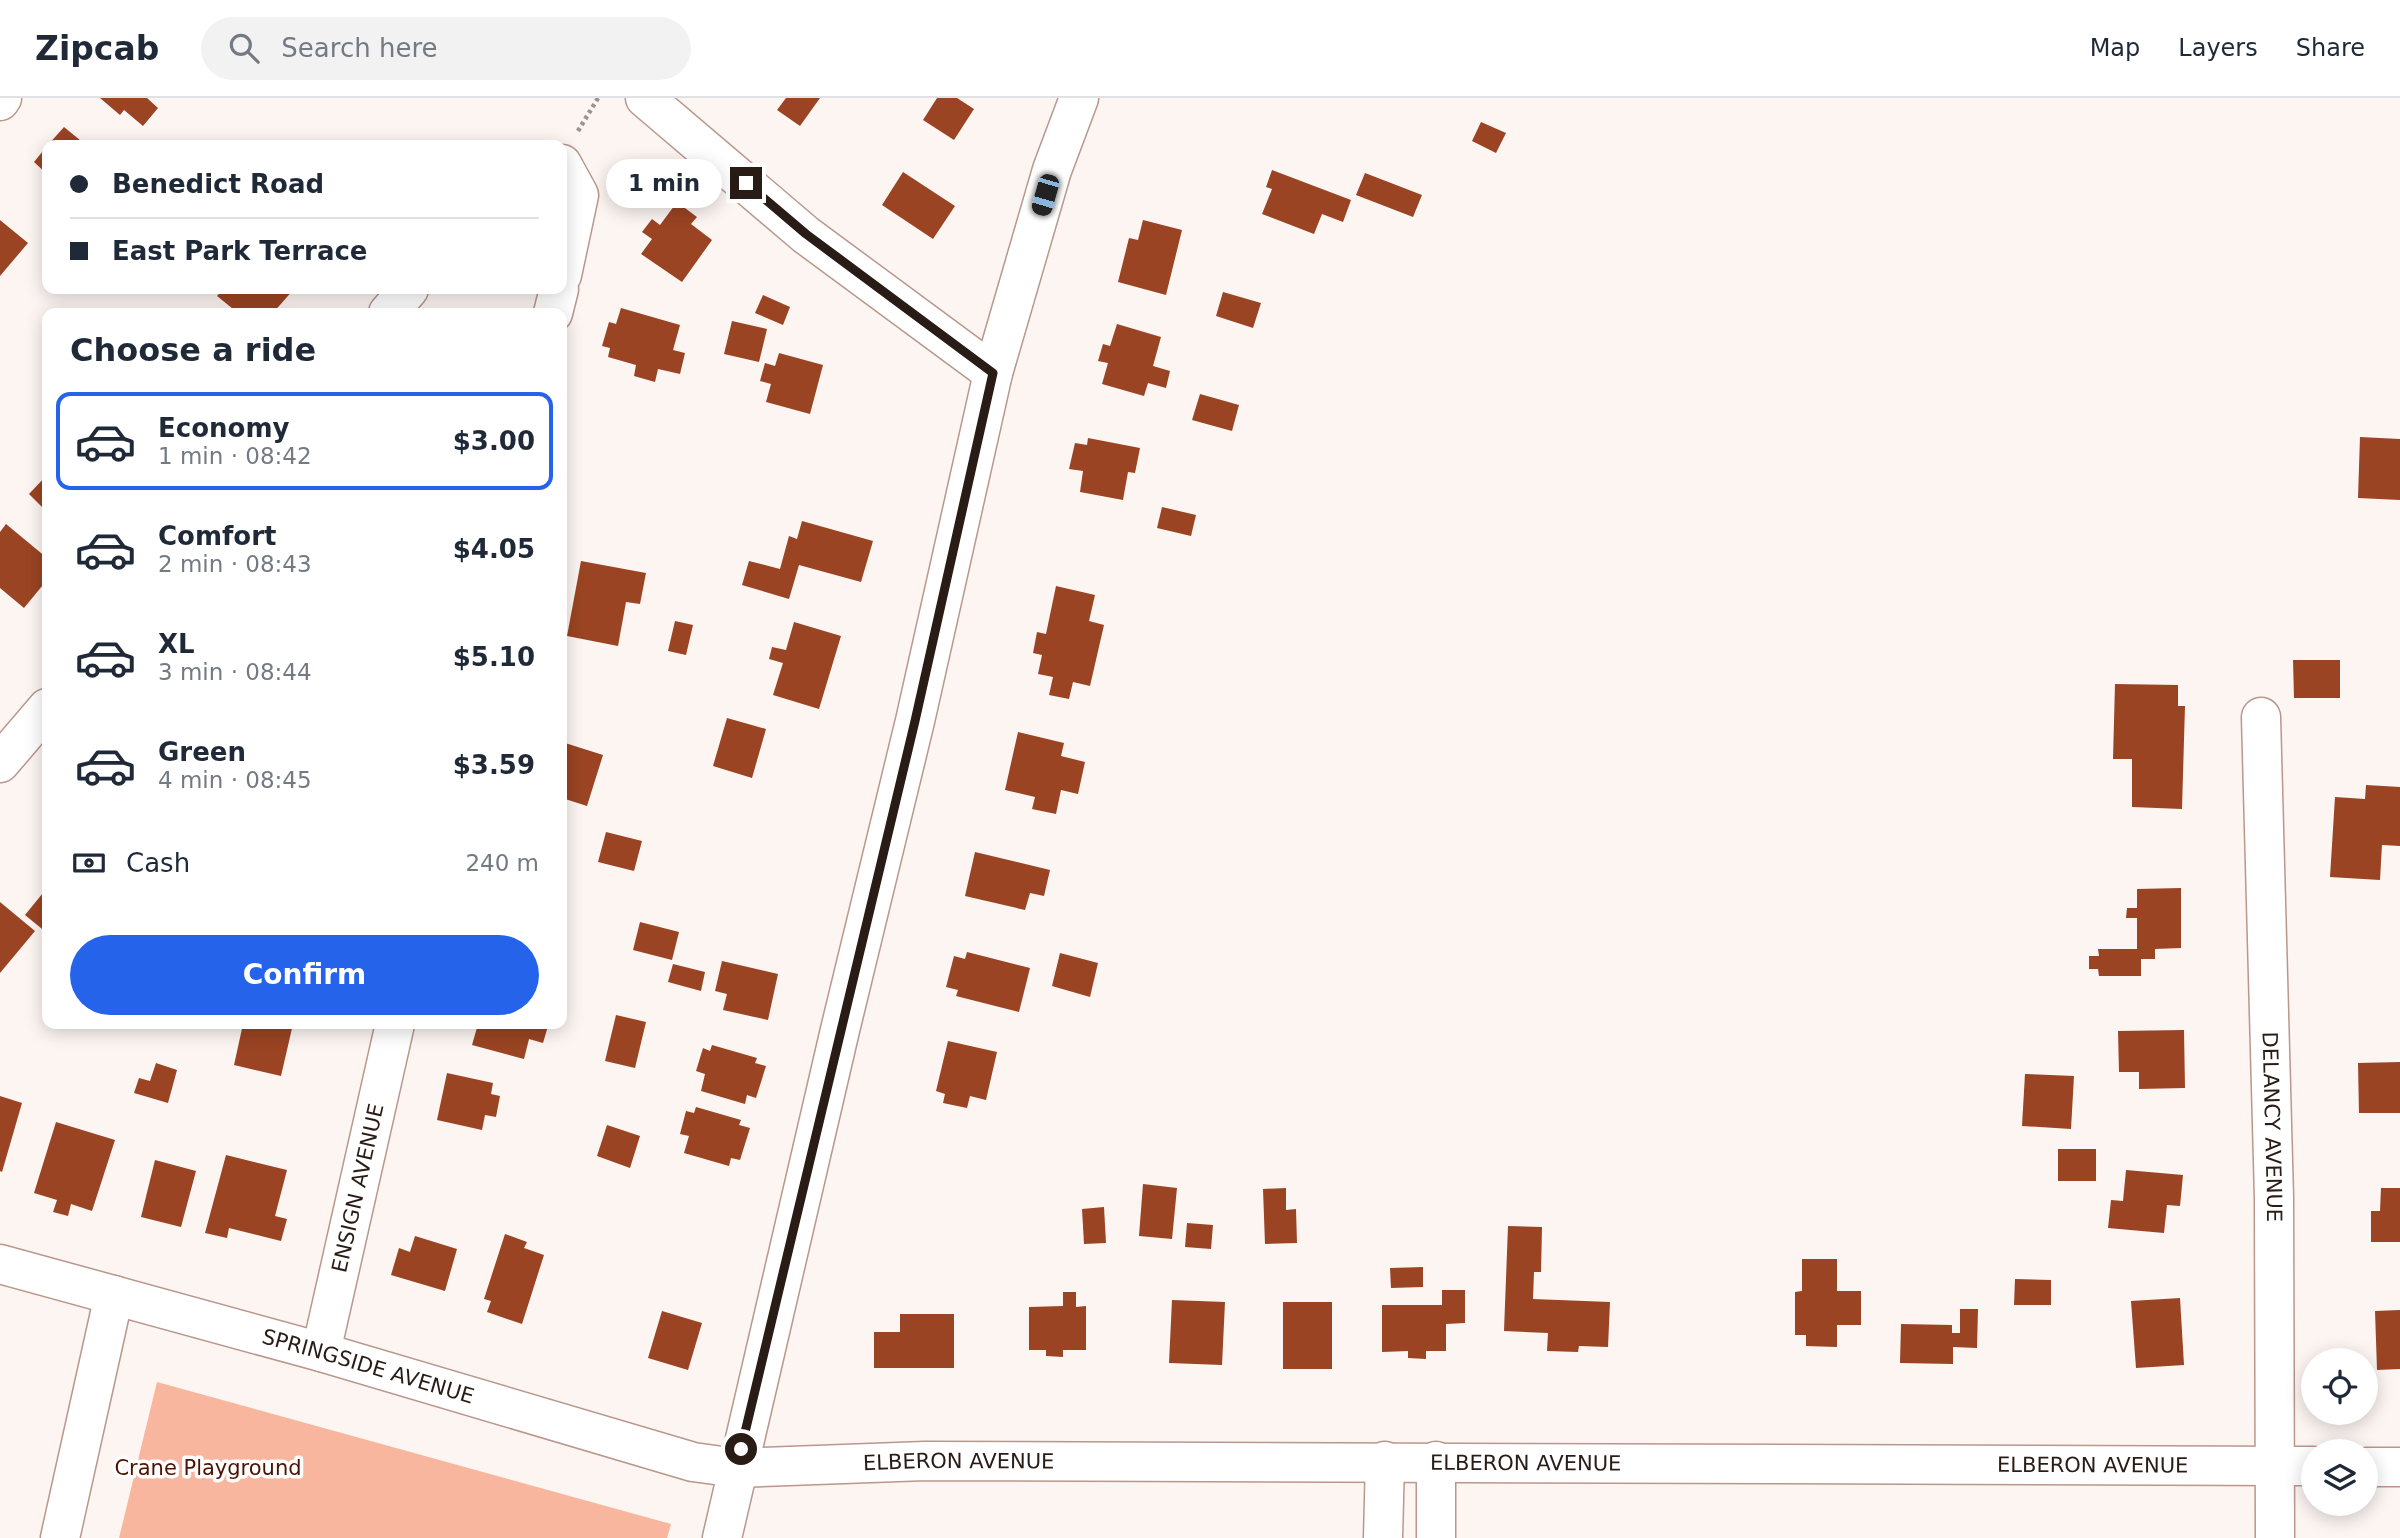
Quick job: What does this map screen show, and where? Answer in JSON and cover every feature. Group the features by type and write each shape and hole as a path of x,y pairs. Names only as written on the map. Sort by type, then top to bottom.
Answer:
{"street":[{"path":"645,98 806,234 993,373"},
{"path":"722,1538 915,721 993,373 1052,170 1079,98"},
{"path":"567,173 579,195 567,251"},
{"path":"392,308 404,294"},
{"path":"0,763 42,714"},
{"name":"DELANCY AVENUE","path":"2261,716 2274,1198 2276,1538"},
{"name":"ENSIGN AVENUE","path":"321,1352 394,1029"},
{"name":"SPRINGSIDE AVENUE","path":"0,1264 321,1352 693,1462 737,1468"},
{"path":"60,1538 114,1295"},
{"name":"ELBERON AVENUE","path":"737,1468 925,1461 2301,1466"},
{"path":"1383,1538 1385,1461"},
{"path":"1436,1461 1436,1538"},
{"path":"2378,1467 2400,1467"}],"green space":[{"name":"Crane Playground","path":"157,1382 671,1524 667,1538 119,1538"}],"building":[{"path":"100,98 147,98 158,108 143,126 124,110 120,115"},
{"path":"786,98 820,98 800,126 777,110"},
{"path":"937,98 957,98 974,109 954,140 923,120"},
{"path":"1481,122 1506,133 1496,153 1472,141"},
{"path":"64,127 80,140 52,140"},
{"path":"42,152 42,169 34,162"},
{"path":"1272,170 1351,200 1343,222 1322,214 1314,234 1262,214 1272,189 1266,187"},
{"path":"903,172 955,206 933,239 882,205"},
{"path":"1365,173 1422,195 1413,217 1356,195"},
{"path":"677,202 697,217 691,224 712,240 682,282 641,254 652,239 642,232 652,219 660,225"},
{"path":"0,220 28,243 0,276"},
{"path":"1143,220 1182,230 1166,295 1118,282 1129,238 1138,240"},
{"path":"1223,292 1261,303 1253,328 1216,316"},
{"path":"290,294 277,308 232,308 217,296"},
{"path":"763,295 790,307 783,325 755,313"},
{"path":"621,308 680,325 673,350 685,353 680,374 658,369 655,382 634,376 636,365 608,357 610,348 602,346 609,322 616,324"},
{"path":"732,321 767,329 759,362 724,354"},
{"path":"1117,324 1161,337 1153,366 1170,371 1166,388 1148,383 1144,396 1102,384 1108,363 1098,361 1103,344 1110,346"},
{"path":"779,353 823,365 810,414 766,402 771,384 760,381 765,363 775,366"},
{"path":"1200,394 1239,405 1232,431 1192,420"},
{"path":"2360,437 2400,439 2400,500 2358,498"},
{"path":"1088,438 1140,448 1135,473 1128,472 1123,500 1080,492 1083,471 1069,469 1075,443 1087,445"},
{"path":"42,480 42,507 29,494"},
{"path":"1162,507 1196,515 1191,536 1157,528"},
{"path":"802,521 873,541 861,582 799,565 789,599 742,585 749,561 780,569 789,536 797,539"},
{"path":"6,524 42,554 42,586 24,608 0,588 0,532"},
{"path":"581,561 646,573 640,604 626,602 618,646 567,636"},
{"path":"1056,586 1095,595 1089,621 1104,625 1090,686 1073,682 1069,699 1049,695 1053,677 1038,674 1042,655 1033,653 1037,632 1046,634"},
{"path":"675,621 693,625 686,655 668,651"},
{"path":"794,622 841,636 819,709 773,695 783,663 769,659 772,647 786,650"},
{"path":"2293,660 2340,660 2340,698 2294,698"},
{"path":"2115,684 2178,685 2178,706 2185,706 2182,809 2132,807 2132,759 2113,759"},
{"path":"727,718 766,729 752,778 713,766"},
{"path":"1018,732 1064,743 1061,756 1085,762 1078,794 1061,790 1056,814 1032,809 1035,797 1005,790"},
{"path":"567,744 603,755 587,806 567,800"},
{"path":"2366,785 2400,787 2400,846 2382,845 2380,880 2330,877 2335,797 2365,799"},
{"path":"606,832 642,841 634,871 598,862"},
{"path":"975,852 1050,870 1044,896 1030,893 1025,910 965,896"},
{"path":"2181,888 2181,948 2155,949 2155,959 2141,959 2141,976 2099,976 2098,969 2089,969 2089,956 2099,956 2098,949 2137,949 2137,918 2126,918 2127,908 2137,908 2137,889"},
{"path":"42,894 42,929 25,915"},
{"path":"0,902 35,931 0,973"},
{"path":"640,922 679,932 672,960 633,950"},
{"path":"967,952 1030,968 1019,1012 956,996 958,990 946,987 954,956 965,959"},
{"path":"1060,953 1098,963 1090,997 1052,986"},
{"path":"722,961 778,974 768,1020 723,1010 727,994 715,991"},
{"path":"673,964 705,972 701,991 668,982"},
{"path":"616,1015 646,1022 635,1068 605,1061"},
{"path":"242,1029 292,1029 281,1076 234,1065"},
{"path":"477,1029 547,1029 543,1043 529,1039 524,1059 472,1045"},
{"path":"2184,1030 2185,1088 2139,1089 2139,1072 2119,1072 2118,1031"},
{"path":"948,1041 997,1052 986,1100 970,1096 967,1108 943,1103 945,1094 936,1091"},
{"path":"712,1045 757,1058 755,1063 766,1066 756,1098 747,1095 745,1104 701,1091 705,1074 696,1071 703,1048 710,1051"},
{"path":"2400,1062 2400,1113 2359,1113 2358,1063"},
{"path":"156,1063 177,1070 168,1103 134,1093 139,1078 150,1081"},
{"path":"447,1073 493,1083 491,1094 500,1096 496,1117 485,1115 482,1130 437,1120"},
{"path":"2025,1074 2074,1076 2071,1129 2022,1126"},
{"path":"0,1096 22,1103 2,1172 0,1171"},
{"path":"696,1107 741,1120 739,1125 750,1128 740,1160 731,1158 729,1166 684,1153 689,1136 680,1134 686,1111 694,1113"},
{"path":"56,1122 115,1140 92,1211 71,1204 68,1216 53,1212 57,1200 34,1193"},
{"path":"607,1125 640,1136 630,1168 597,1156"},
{"path":"2058,1149 2096,1149 2096,1181 2058,1181"},
{"path":"226,1155 287,1170 275,1216 287,1219 281,1241 229,1228 227,1238 205,1233"},
{"path":"155,1160 196,1171 181,1227 141,1217"},
{"path":"2126,1170 2183,1175 2180,1206 2167,1205 2164,1233 2108,1228 2111,1200 2123,1201"},
{"path":"1143,1184 1177,1188 1172,1239 1139,1236"},
{"path":"1286,1188 1286,1210 1296,1209 1297,1243 1265,1244 1263,1189"},
{"path":"2381,1188 2400,1188 2400,1242 2371,1242 2371,1211 2380,1211"},
{"path":"1104,1207 1106,1243 1084,1244 1082,1209"},
{"path":"1187,1223 1213,1225 1211,1249 1185,1247"},
{"path":"1508,1226 1542,1227 1541,1272 1534,1272 1533,1299 1610,1302 1608,1347 1579,1346 1578,1352 1547,1351 1548,1333 1504,1331"},
{"path":"505,1234 527,1242 524,1248 544,1255 522,1324 487,1312 491,1301 484,1299"},
{"path":"415,1236 457,1249 445,1291 391,1275 399,1248 410,1252"},
{"path":"1802,1259 1837,1259 1837,1291 1861,1291 1861,1325 1837,1325 1837,1347 1806,1346 1806,1335 1795,1335 1795,1292 1802,1291"},
{"path":"1423,1267 1423,1287 1391,1288 1390,1268"},
{"path":"2015,1279 2051,1280 2051,1305 2014,1305"},
{"path":"1442,1290 1465,1290 1465,1323 1446,1324 1446,1351 1426,1351 1426,1359 1408,1358 1408,1351 1382,1352 1382,1305 1442,1305"},
{"path":"1063,1292 1076,1292 1076,1307 1086,1306 1086,1350 1063,1350 1063,1357 1046,1356 1046,1350 1029,1350 1029,1307 1063,1306"},
{"path":"2180,1298 2184,1365 2136,1368 2131,1301"},
{"path":"1172,1300 1225,1302 1222,1365 1169,1363"},
{"path":"1283,1302 1332,1302 1332,1369 1283,1369"},
{"path":"1960,1309 1978,1309 1977,1348 1953,1347 1953,1364 1900,1363 1901,1324 1952,1325 1952,1333 1960,1333"},
{"path":"2400,1310 2400,1369 2378,1370 2375,1311"},
{"path":"662,1311 702,1323 688,1370 648,1358"},
{"path":"900,1314 954,1314 954,1368 874,1368 874,1332 900,1332"}],"route":[{"path":"741,1449 915,721 993,373 806,234 746,183"}]}
